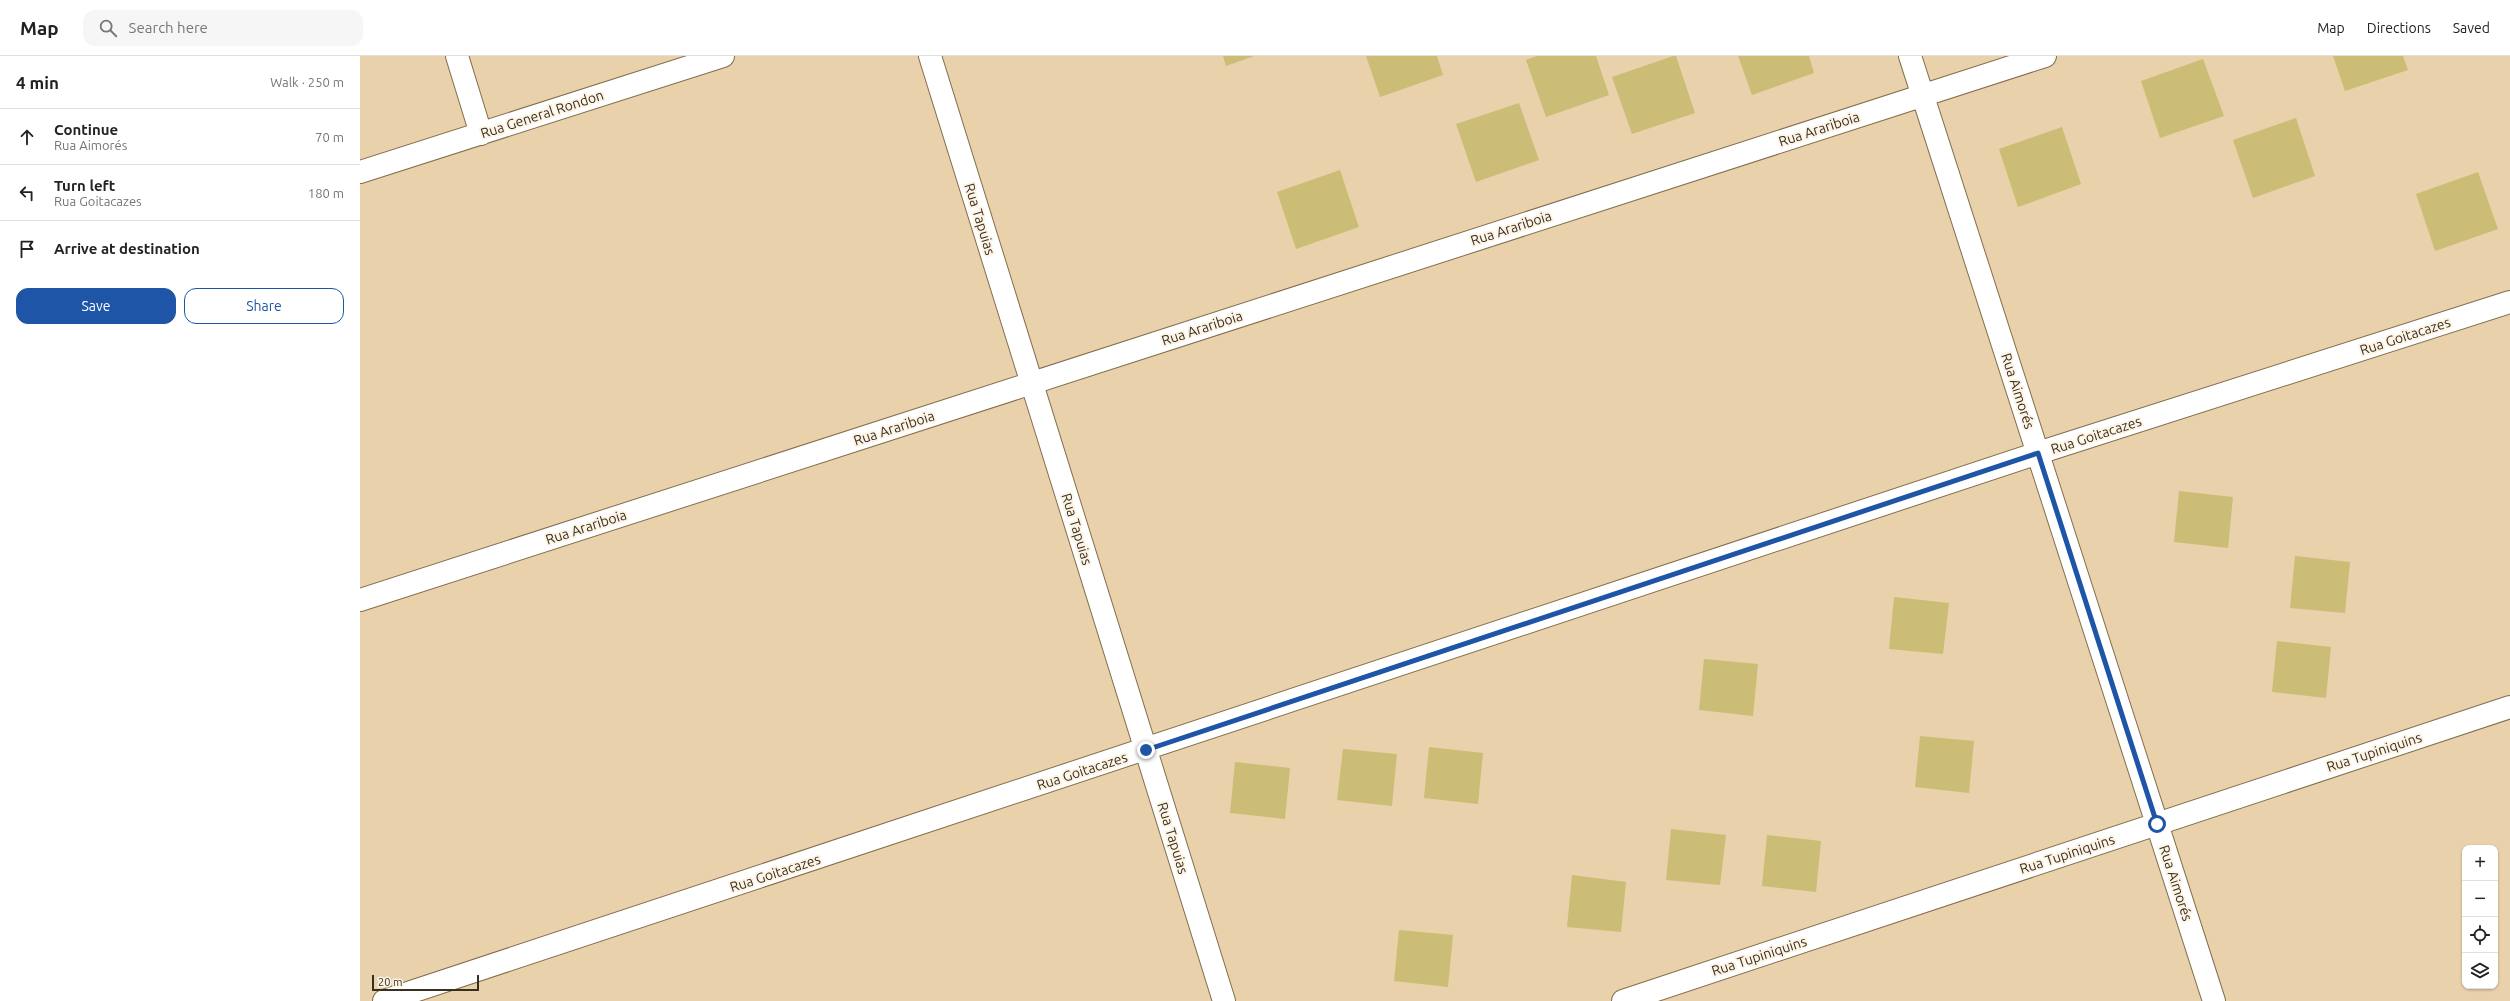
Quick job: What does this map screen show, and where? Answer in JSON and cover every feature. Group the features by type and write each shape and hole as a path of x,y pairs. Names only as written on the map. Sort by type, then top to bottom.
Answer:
{"street":[{"path":"456,56 481,134"},
{"name":"Rua General Rondon","path":"360,172 724,56"},
{"name":"Rua Tapuias","path":"930,56 1224,1001"},
{"name":"Rua Aimorés","path":"1910,56 2214,1001"},
{"name":"Rua Arariboia","path":"360,600 2045,56"},
{"name":"Rua Goitacazes","path":"384,1001 1146,750 2038,453 2510,302"},
{"name":"Rua Tupiniquins","path":"1623,1001 2510,707"}],"building":[{"path":"1223,56 1254,56 1226,66"},
{"path":"1366,56 1437,56 1443,75 1380,97"},
{"path":"1537,56 1596,56 1609,95 1546,117 1526,60"},
{"path":"1676,56 1695,113 1632,134 1612,77"},
{"path":"1738,56 1809,56 1814,73 1752,95"},
{"path":"2333,56 2403,56 2408,70 2345,91"},
{"path":"2203,59 2224,116 2160,138 2141,81"},
{"path":"1519,103 1539,160 1476,182 1456,124"},
{"path":"2296,118 2315,176 2253,198 2233,140"},
{"path":"2062,127 2081,184 2018,207 1999,149"},
{"path":"1340,170 1359,227 1296,249 1277,192"},
{"path":"2478,172 2498,229 2435,251 2416,194"},
{"path":"2179,491 2233,497 2228,548 2174,542"},
{"path":"2295,556 2350,562 2345,613 2290,608"},
{"path":"1894,597 1949,603 1943,654 1889,649"},
{"path":"2277,641 2331,647 2326,698 2272,692"},
{"path":"1704,659 1758,664 1753,716 1699,710"},
{"path":"1920,736 1974,741 1969,793 1915,787"},
{"path":"1429,747 1483,753 1478,804 1424,798"},
{"path":"1343,749 1397,754 1392,806 1337,800"},
{"path":"1235,762 1290,768 1285,819 1230,813"},
{"path":"1671,829 1726,835 1720,885 1666,880"},
{"path":"1767,835 1821,841 1816,892 1762,886"},
{"path":"1572,875 1626,882 1621,932 1567,927"},
{"path":"1399,930 1453,935 1448,987 1394,981"}],"route":[{"path":"1146,750 2038,453 2157,824"}]}
